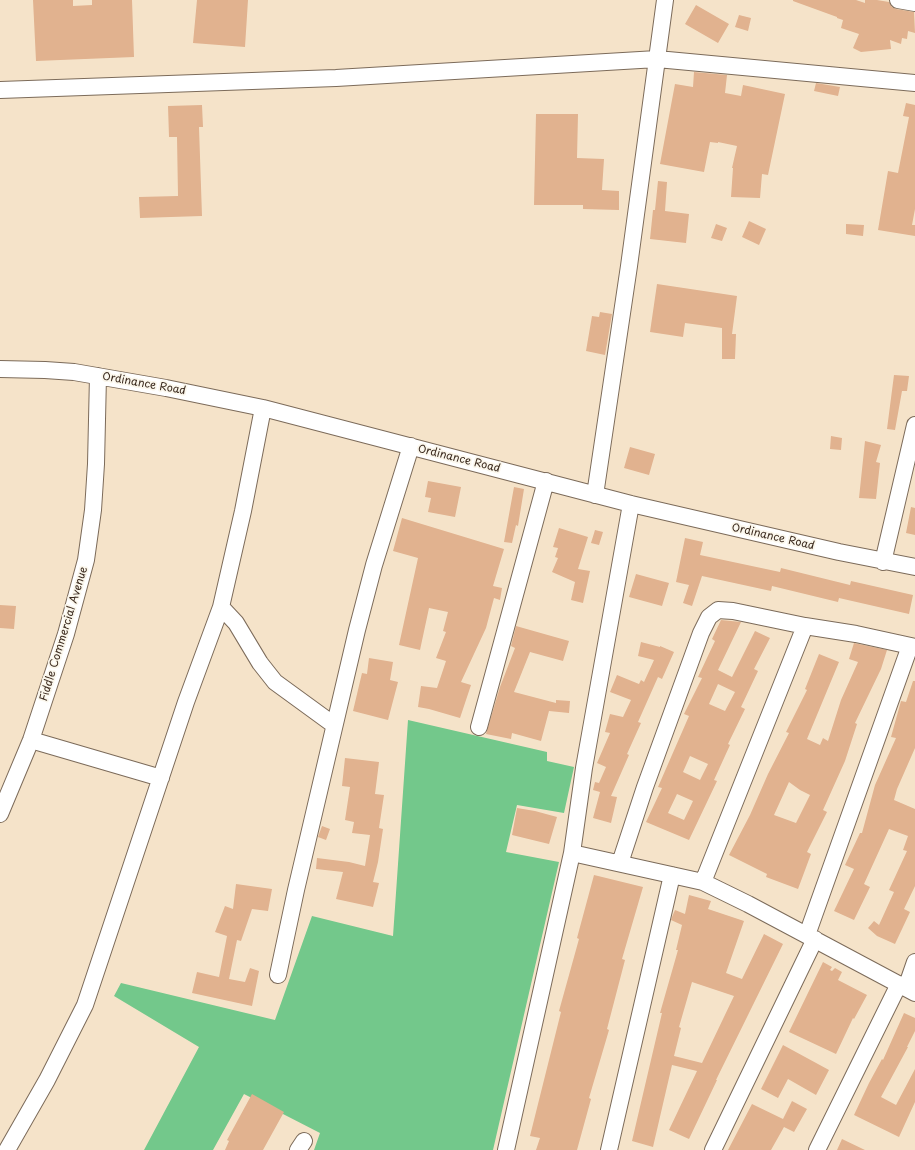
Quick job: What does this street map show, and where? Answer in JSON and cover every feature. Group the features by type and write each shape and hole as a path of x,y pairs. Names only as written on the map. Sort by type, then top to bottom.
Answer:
{"street":[{"path":"595,495 665,0"},
{"path":"898,0 915,3"},
{"path":"0,90 343,78 657,59 915,83"},
{"name":"Ordinance Road","path":"0,369 74,372 166,388 263,408 631,504 883,562 915,567"},
{"name":"Fiddle Commercial Avenue","path":"0,814 31,740 66,634 86,560 93,510 96,464 98,376"},
{"path":"7,1150 47,1080 86,1005 186,702 221,607 243,511 263,408"},
{"path":"883,562 915,425"},
{"path":"278,975 334,725 374,565 411,446"},
{"path":"479,727 546,481"},
{"path":"506,1150 572,852 584,768 631,504"},
{"path":"221,607 236,623 260,663 274,682 334,725"},
{"path":"620,863 645,787 701,633 709,617 718,610 733,611 806,626 856,634 913,647 811,937 714,1150"},
{"path":"703,882 806,626"},
{"path":"31,740 161,778"},
{"path":"572,852 703,882 748,904 907,988"},
{"path":"609,1150 672,875"},
{"path":"817,1150 907,988 915,962"}],"green space":[{"path":"408,720 547,752 547,761 574,767 564,813 517,805 506,852 559,862 493,1150 314,1150 320,1133 244,1094 213,1150 144,1150 199,1047 114,996 121,983 275,1020 312,916 393,936"}],"building":[{"path":"33,0 73,0 73,6 92,5 92,0 132,0 134,57 36,61"},
{"path":"197,0 248,0 245,47 193,43"},
{"path":"793,0 856,0 865,3 865,0 877,0 889,2 892,7 896,9 914,12 915,33 908,31 907,39 902,38 901,44 890,40 891,49 861,52 853,48 859,34 841,28 843,20"},
{"path":"696,5 729,24 718,43 685,24"},
{"path":"739,15 751,18 748,31 735,27"},
{"path":"694,72 727,75 725,93 741,96 743,85 785,94 768,175 762,174 760,198 731,197 732,168 737,146 710,142 704,172 660,164 675,84 693,87"},
{"path":"816,83 840,87 838,96 814,91"},
{"path":"906,103 915,105 915,209 912,225 915,225 915,236 878,230 888,171 898,173 909,117 903,116"},
{"path":"202,105 203,127 199,127 202,216 140,218 139,197 178,196 177,137 169,137 168,106"},
{"path":"536,114 578,114 577,158 604,159 602,190 619,191 619,210 583,209 583,205 534,205"},
{"path":"658,181 667,182 665,211 689,214 686,243 650,239"},
{"path":"749,221 766,229 759,245 742,237"},
{"path":"716,224 727,228 722,241 711,238"},
{"path":"846,224 864,225 863,236 846,234"},
{"path":"657,284 737,296 732,334 736,334 735,359 722,359 722,328 685,323 683,337 650,332"},
{"path":"600,312 612,314 605,355 586,351 592,316 599,317"},
{"path":"894,375 909,376 907,391 902,391 895,430 887,429"},
{"path":"831,436 842,438 841,450 830,449"},
{"path":"865,441 881,445 876,462 880,463 876,499 859,498"},
{"path":"630,447 655,454 649,475 624,468"},
{"path":"428,481 461,487 455,517 428,512 431,498 425,497"},
{"path":"514,487 524,489 518,526 516,525 512,543 504,542"},
{"path":"911,507 915,508 915,535 906,533"},
{"path":"402,518 504,549 493,586 502,588 500,600 494,598 486,628 461,682 471,685 460,718 418,707 421,686 437,688 446,661 436,658 446,632 443,631 448,612 429,608 420,650 399,645 418,558 393,551"},
{"path":"559,528 588,537 578,569 590,571 583,603 571,600 575,582 552,572 558,558 555,557 558,548 553,547"},
{"path":"595,530 603,532 599,545 591,543"},
{"path":"685,538 703,542 700,555 780,572 781,568 850,585 851,581 913,595 909,614 839,598 838,602 772,586 771,591 702,576 692,606 683,603 689,585 676,582"},
{"path":"636,574 669,583 662,606 629,597"},
{"path":"0,605 16,606 14,629 0,628"},
{"path":"721,620 741,622 718,670 732,677 755,631 770,638 754,669 758,671 741,707 745,709 728,744 730,745 714,780 717,781 689,840 646,822 662,788 658,787 689,716 684,714 702,678 698,677 715,641 712,639","holes":["718,684 735,692 725,711 709,704","690,756 708,764 700,780 683,772","677,794 693,801 684,820 668,813"]},
{"path":"516,626 569,641 563,661 530,652 514,692 556,703 556,700 570,701 569,713 549,711 541,741 512,733 511,739 486,734 500,687 515,648 511,646"},
{"path":"641,642 660,646 674,652 662,679 658,677 638,722 641,723 611,796 617,797 611,823 593,818 600,792 593,790 595,782 599,783 606,767 597,763 610,733 605,732 610,714 623,717 631,700 610,692 617,675 639,684 641,680 644,682 654,660 638,656"},
{"path":"854,643 887,650 881,669 855,723 857,724 845,761 823,810 827,812 807,852 811,854 798,889 766,877 767,874 729,855 789,733 786,732 807,690 805,689 819,654 839,662 807,739 820,745 823,738 828,741 841,700 858,662 849,659","holes":["789,782 810,795 796,823 774,815"]},
{"path":"369,658 393,662 390,680 398,682 388,720 353,711 362,673 367,674"},
{"path":"913,681 915,681 915,748 897,789 894,800 915,809 915,886 904,909 910,912 895,944 877,936 868,928 874,921 879,925 894,892 889,890 907,851 903,850 908,836 889,829 864,884 870,887 854,920 834,911 854,869 845,865 860,833 862,833 875,785 896,738 891,737 901,701 906,702"},
{"path":"345,758 379,762 375,794 384,795 379,828 383,829 378,862 373,882 379,883 373,907 336,899 343,872 316,869 317,858 349,862 365,866 370,835 352,833 354,822 345,820 350,787 342,786"},
{"path":"517,808 557,817 549,844 512,835"},
{"path":"322,826 330,829 326,840 318,837"},
{"path":"594,875 643,887 622,959 625,960 607,1029 609,1030 589,1098 591,1099 577,1150 536,1150 540,1138 530,1136 561,1012 559,1011 579,939 577,938"},
{"path":"236,884 272,889 268,911 252,909 241,941 237,940 229,979 245,982 250,968 259,971 252,1006 192,993 197,972 219,977 227,936 215,932 225,906 233,909"},
{"path":"689,895 711,901 708,909 744,921 726,973 742,979 764,934 783,944 716,1080 689,1139 669,1130 697,1071 672,1065 653,1147 632,1141 662,1013 660,1013 678,950 676,950 682,925 671,920 675,910 685,914","holes":["692,982 734,996 702,1063 674,1056 681,1028 679,1027"]},
{"path":"823,962 832,967 830,970 832,971 835,968 842,972 838,980 867,995 854,1019 853,1018 836,1054 789,1032"},
{"path":"904,1013 915,1018 915,1031 881,1097 896,1105 915,1069 915,1102 899,1137 854,1115 869,1083 882,1059 883,1060"},
{"path":"783,1045 829,1070 816,1095 788,1079 778,1098 761,1089"},
{"path":"252,1094 284,1112 263,1150 225,1150 229,1141 227,1140"},
{"path":"792,1101 807,1109 794,1132 784,1127 771,1150 728,1150 752,1104 783,1119"},
{"path":"842,1139 865,1150 837,1150"}]}
